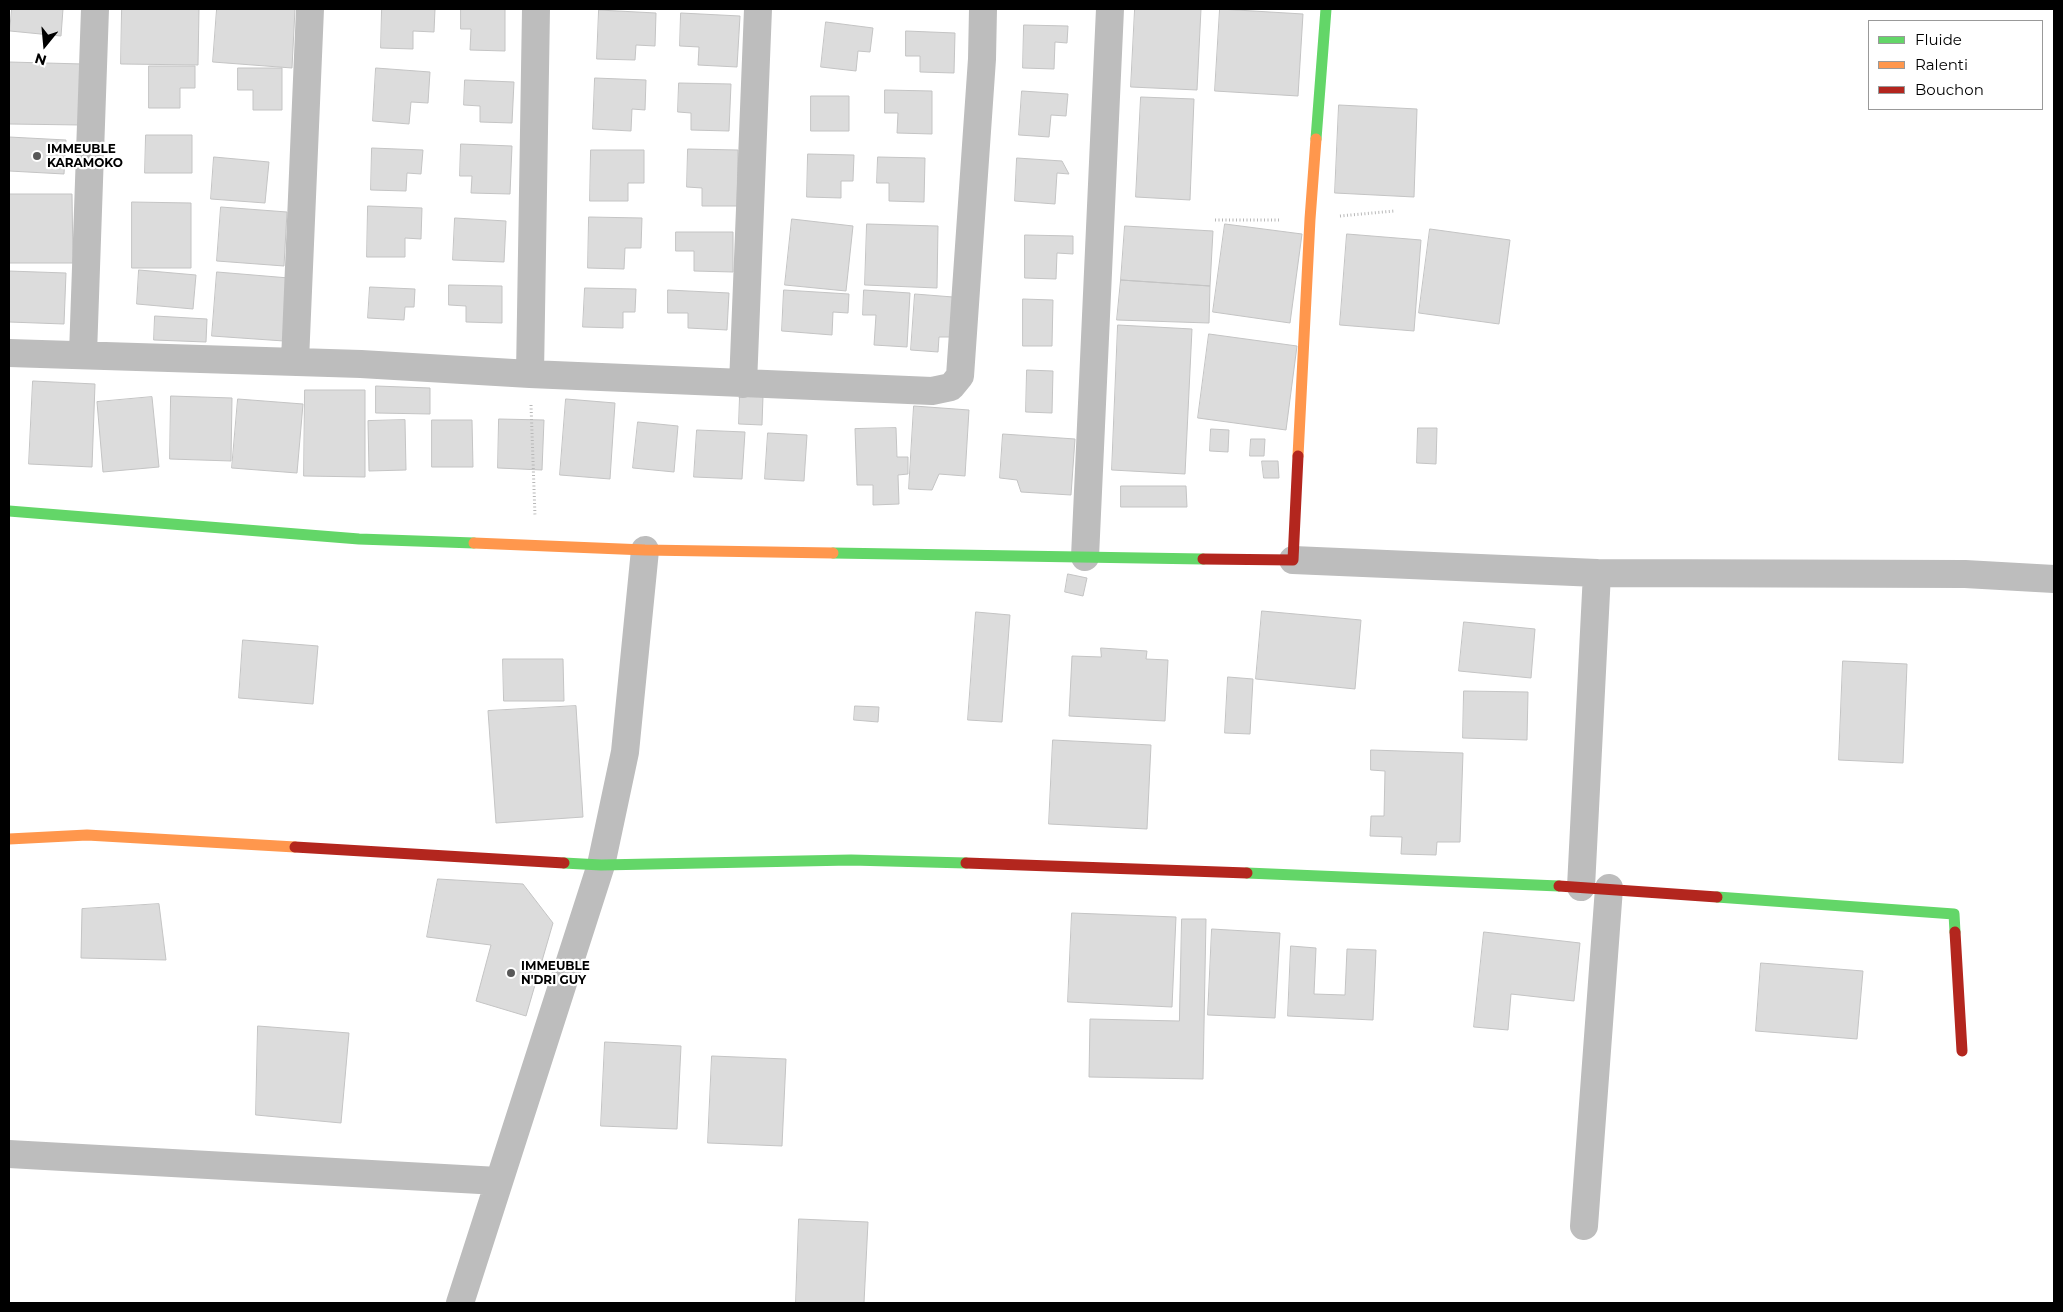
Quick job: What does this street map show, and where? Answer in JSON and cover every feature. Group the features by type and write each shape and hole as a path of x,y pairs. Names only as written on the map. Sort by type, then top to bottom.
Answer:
{"street":[{"path":"83,354 95,9"},
{"path":"295,362 310,9"},
{"path":"530,374 536,9"},
{"path":"743,384 758,9"},
{"path":"9,353 295,362 743,384 932,391 951,387 960,376 982,59 983,9"},
{"path":"1085,557 1110,9"},
{"path":"1293,560 1310,219 1326,9"},
{"path":"9,511 359,539 645,550 1293,560 1597,573 1965,574 2054,579"},
{"path":"460,1303 601,865 625,752 645,550"},
{"path":"1580,887 1597,573"},
{"path":"9,839 87,835 601,865 851,860 1065,865 1609,888 1954,914 1962,1051"},
{"path":"1584,1226 1609,888"},
{"path":"9,1154 498,1181"}],"path":[{"path":"530,374 536,546"}],"building":[{"path":"12,9 63,9 61,36 10,31"},
{"path":"122,9 199,9 198,65 121,64"},
{"path":"217,9 295,9 292,68 213,62"},
{"path":"382,9 435,9 434,32 413,31 413,49 381,48"},
{"path":"461,9 505,9 505,51 470,50 471,29 461,29"},
{"path":"1135,9 1201,9 1197,90 1131,87"},
{"path":"1220,9 1303,14 1298,96 1215,91"},
{"path":"599,10 656,13 655,46 636,45 635,60 597,59"},
{"path":"681,13 740,16 737,67 698,65 699,47 680,46"},
{"path":"826,22 873,28 870,52 858,51 856,71 821,67"},
{"path":"1024,25 1068,26 1067,43 1055,42 1054,69 1023,68"},
{"path":"906,31 955,33 954,73 920,72 920,56 906,56"},
{"path":"9,62 83,64 81,125 9,124"},
{"path":"149,66 195,66 195,88 180,88 180,108 149,108"},
{"path":"238,68 282,68 282,110 253,110 253,90 238,90"},
{"path":"376,68 430,72 428,103 411,102 409,124 373,121"},
{"path":"595,78 646,80 645,110 632,109 631,131 593,129"},
{"path":"465,80 514,82 512,123 480,122 480,106 464,105"},
{"path":"679,83 731,84 729,131 691,130 691,113 678,112"},
{"path":"885,90 932,91 932,134 897,133 898,113 885,113"},
{"path":"1022,91 1068,94 1066,116 1051,115 1049,137 1019,135"},
{"path":"811,96 849,96 849,131 811,131"},
{"path":"1141,97 1194,99 1190,200 1136,197"},
{"path":"1339,105 1417,109 1414,197 1335,193"},
{"path":"146,135 192,135 192,173 145,173"},
{"name":"IMMEUBLE KARAMOKO","path":"9,137 66,140 64,174 9,171"},
{"path":"461,144 512,146 510,194 471,193 472,176 460,176"},
{"path":"372,148 423,150 421,174 407,173 406,191 371,190"},
{"path":"688,149 738,150 737,206 702,206 702,188 687,187"},
{"path":"591,150 644,150 644,183 628,183 628,201 590,201"},
{"path":"808,154 854,155 853,181 841,181 841,198 807,197"},
{"path":"214,157 269,162 265,203 211,199"},
{"path":"878,157 925,158 924,202 889,201 889,183 877,183"},
{"path":"1017,158 1062,161 1069,174 1057,173 1055,204 1015,201"},
{"path":"9,194 72,194 73,263 9,263"},
{"path":"132,202 191,203 191,268 132,268"},
{"path":"368,206 422,208 421,239 405,238 405,257 367,257"},
{"path":"221,207 287,212 284,266 217,261"},
{"path":"589,217 642,218 641,248 625,248 624,269 588,268"},
{"path":"455,218 506,221 504,262 453,260"},
{"path":"792,219 853,226 846,291 785,285"},
{"path":"867,224 938,226 937,288 865,285"},
{"path":"1225,224 1302,234 1290,323 1213,312"},
{"path":"1125,226 1213,231 1210,286 1121,280"},
{"path":"1430,229 1510,240 1499,324 1419,313"},
{"path":"676,232 733,232 733,272 694,271 694,251 676,251"},
{"path":"1347,234 1421,240 1414,331 1340,325"},
{"path":"1025,235 1073,236 1073,254 1057,253 1056,279 1025,278"},
{"path":"139,270 196,275 193,309 137,304"},
{"path":"9,271 66,273 64,324 9,322"},
{"path":"217,272 289,278 284,341 212,336"},
{"path":"1121,280 1210,286 1209,323 1117,320"},
{"path":"449,285 502,286 502,323 466,322 466,306 449,305"},
{"path":"370,287 415,289 414,307 405,307 404,320 368,318"},
{"path":"585,288 636,289 635,312 623,312 623,328 583,327"},
{"path":"668,290 729,293 727,330 688,328 688,313 668,313"},
{"path":"784,290 849,294 848,313 833,312 832,335 782,331"},
{"path":"864,290 910,293 907,347 874,345 876,315 863,315"},
{"path":"915,294 953,297 950,337 939,337 938,352 911,350"},
{"path":"1023,299 1053,300 1052,346 1023,346"},
{"path":"155,316 207,319 206,342 154,340"},
{"path":"1118,325 1192,329 1185,474 1112,470"},
{"path":"1209,334 1297,346 1286,430 1198,418"},
{"path":"1027,370 1053,371 1052,413 1026,412"},
{"path":"33,381 95,384 92,467 29,464"},
{"path":"376,386 430,388 430,414 376,413"},
{"path":"305,390 365,390 365,477 304,476"},
{"path":"740,395 763,396 762,425 739,424"},
{"path":"171,396 232,398 231,461 170,459"},
{"path":"152,397 159,467 103,472 97,402"},
{"path":"238,399 303,404 297,473 232,468"},
{"path":"566,399 615,403 610,479 560,475"},
{"path":"914,406 969,410 965,476 939,474 932,490 909,489"},
{"path":"499,419 544,420 542,470 498,468"},
{"path":"405,420 406,470 369,471 368,421"},
{"path":"432,420 472,420 473,467 432,467"},
{"path":"638,422 678,426 674,472 633,468"},
{"path":"896,428 897,457 908,457 908,474 898,475 899,504 873,505 873,485 857,485 855,429"},
{"path":"1418,428 1437,428 1436,464 1417,463"},
{"path":"1211,429 1229,430 1228,452 1210,451"},
{"path":"697,430 745,432 742,479 694,477"},
{"path":"768,433 807,435 804,481 765,479"},
{"path":"1003,434 1075,439 1071,495 1021,492 1017,480 1000,478"},
{"path":"1251,439 1265,439 1264,456 1250,456"},
{"path":"1262,461 1278,461 1279,478 1264,478"},
{"path":"1121,486 1186,486 1187,507 1121,507"},
{"path":"1068,574 1087,578 1083,596 1065,592"},
{"path":"1262,611 1361,620 1355,689 1256,679"},
{"path":"976,612 1010,615 1002,722 968,720"},
{"path":"1464,622 1535,629 1531,678 1459,671"},
{"path":"243,640 318,646 313,704 239,698"},
{"path":"1101,648 1147,651 1146,659 1168,660 1165,721 1069,716 1072,656 1101,657"},
{"path":"503,659 563,659 564,701 504,701"},
{"path":"1843,661 1907,664 1903,763 1839,760"},
{"path":"1228,677 1253,679 1250,734 1225,733"},
{"path":"1464,691 1528,692 1527,740 1463,738"},
{"path":"576,706 583,817 496,823 488,711"},
{"path":"855,706 879,707 878,722 854,720"},
{"path":"1053,740 1151,745 1147,829 1049,824"},
{"path":"1371,750 1463,753 1460,842 1437,842 1436,855 1401,854 1402,837 1370,836 1371,816 1384,816 1385,771 1371,770"},
{"name":"IMMEUBLE N'DRI GUY","path":"438,879 523,884 553,923 526,1016 476,1001 491,945 427,937"},
{"path":"159,904 166,960 81,958 82,909"},
{"path":"1072,913 1176,917 1172,1007 1068,1002"},
{"path":"1182,919 1206,919 1203,1079 1089,1077 1090,1019 1179,1021"},
{"path":"1212,929 1280,933 1275,1018 1208,1015"},
{"path":"1484,932 1580,943 1574,1001 1511,994 1508,1030 1474,1027"},
{"path":"1291,946 1316,948 1314,994 1345,995 1347,949 1376,950 1373,1020 1288,1016"},
{"path":"1761,963 1863,971 1857,1039 1756,1031"},
{"path":"258,1026 349,1033 341,1123 256,1115"},
{"path":"605,1042 681,1046 677,1129 601,1126"},
{"path":"712,1056 786,1059 782,1146 708,1143"},
{"path":"799,1219 868,1222 864,1303 796,1303"}],"traffic: fast":[{"path":"1316,139 1326,9"},
{"path":"9,511 359,539 474,543"},
{"path":"833,553 1203,559"},
{"path":"564,863 601,865 851,860 966,863"},
{"path":"1247,873 1559,886"},
{"path":"1717,897 1954,914 1955,932"}],"traffic: slow":[{"path":"1298,456 1316,139"},
{"path":"474,543 645,550 833,553"},
{"path":"9,839 87,835 295,847"}],"traffic: jam":[{"path":"1203,559 1293,560 1298,456"},
{"path":"295,847 564,863"},
{"path":"966,863 1247,873"},
{"path":"1559,886 1717,897"},
{"path":"1955,932 1962,1051"}],"place":[{"name":"IMMEUBLE KARAMOKO","path":"37,156"},
{"name":"IMMEUBLE N'DRI GUY","path":"511,973"}]}
